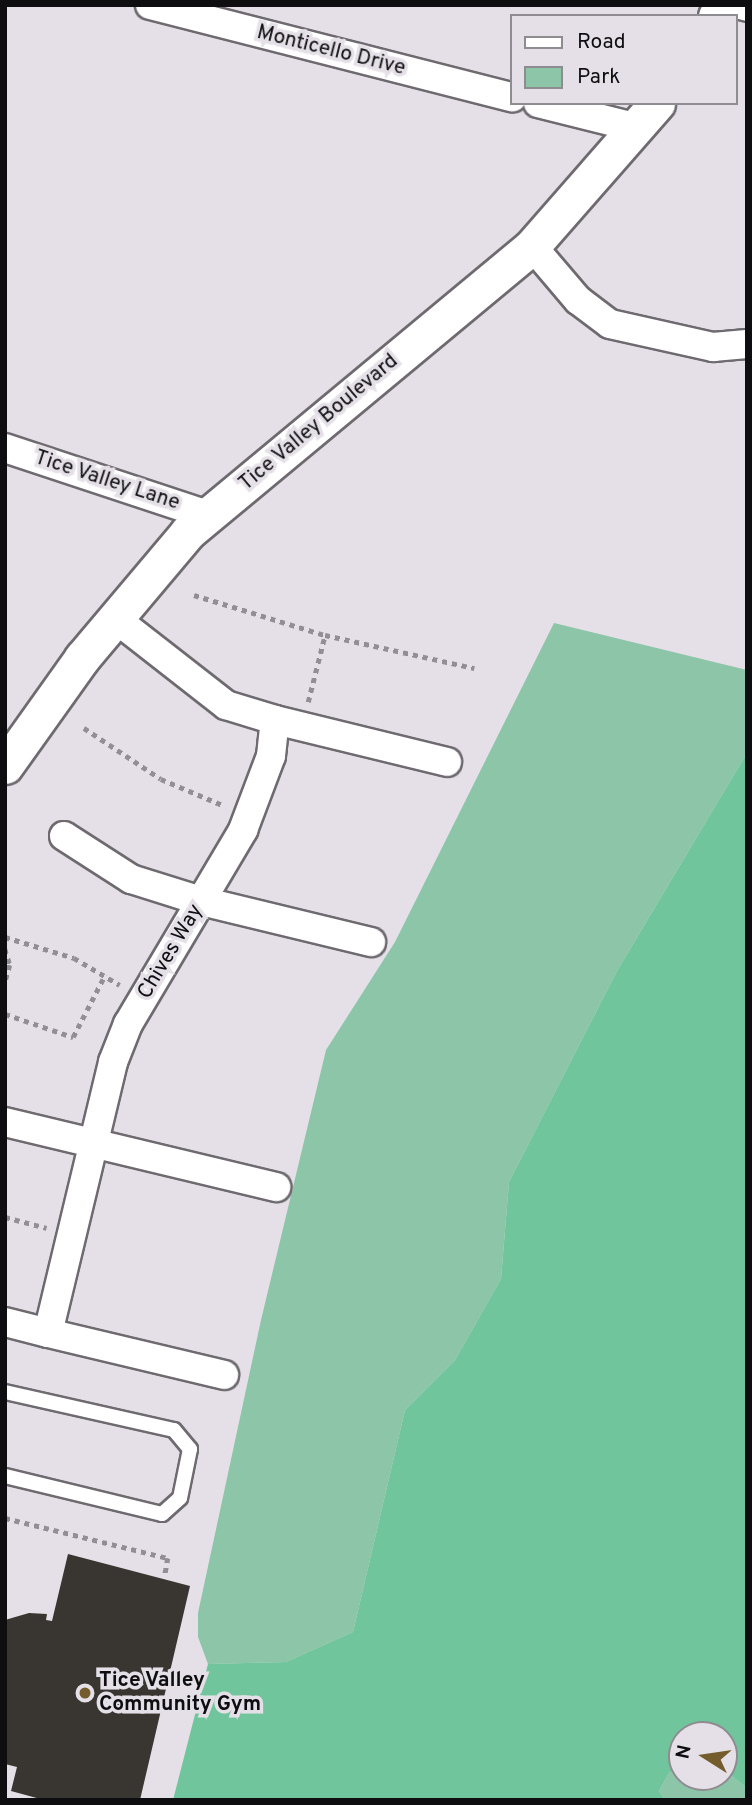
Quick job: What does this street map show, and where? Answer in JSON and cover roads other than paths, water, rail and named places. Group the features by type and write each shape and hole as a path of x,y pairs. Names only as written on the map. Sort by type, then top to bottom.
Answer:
{"street":[{"name":"Monticello Drive","path":"150,5 510,96"},
{"path":"555,105 647,116"},
{"name":"Tice Valley Boulevard","path":"5,766 82,658 175,547 208,515 532,246 647,116"},
{"path":"532,246 578,300 610,324 713,347 747,344"},
{"name":"Tice Valley Lane","path":"5,448 208,515"},
{"path":"116,619 226,705 275,720 447,762"},
{"name":"Chives Way","path":"48,1333 113,1062 128,1024 249,818 271,757 275,720"},
{"path":"64,836 131,879 201,901 371,942"},
{"path":"5,1122 276,1187"},
{"path":"5,1322 224,1375"}],"lane":[{"path":"5,1392 174,1430 190,1449 180,1498 162,1514 5,1476"}],"place":[{"name":"Tice Valley Community Gym","path":"85,1693"}]}
